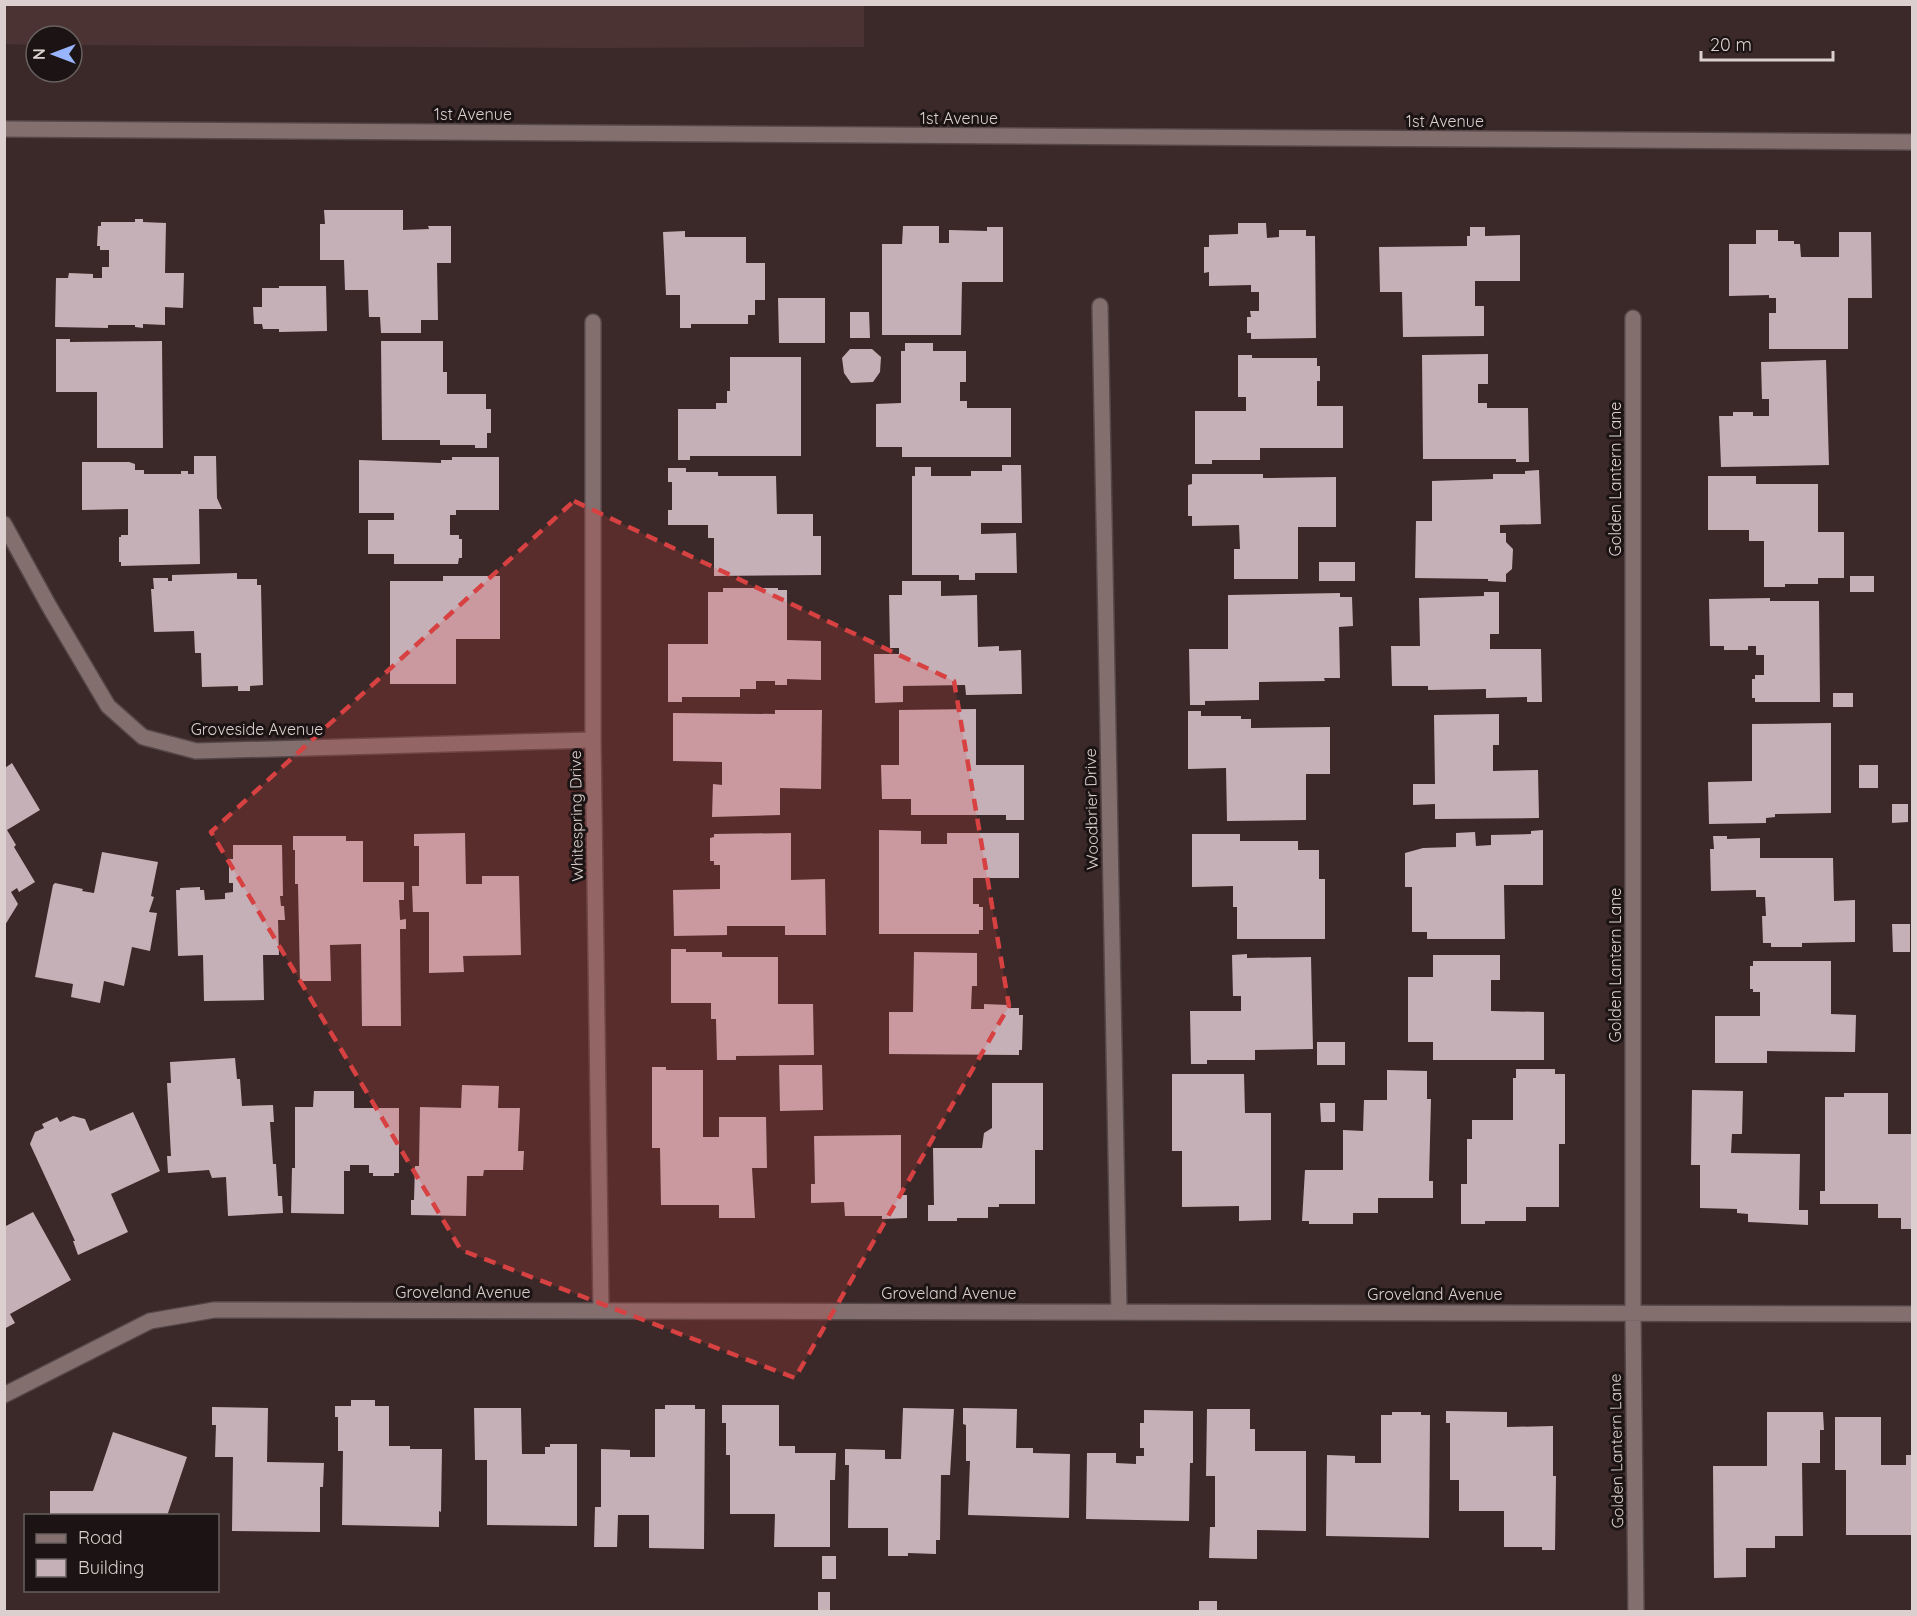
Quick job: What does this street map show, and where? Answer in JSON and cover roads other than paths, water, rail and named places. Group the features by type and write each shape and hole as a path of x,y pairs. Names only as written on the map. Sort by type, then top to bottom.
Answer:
{"street":[{"name":"1st Avenue","path":"4,129 1912,142"},
{"name":"Woodbrier Drive","path":"1100,306 1119,1312"},
{"name":"Golden Lantern Lane","path":"1633,318 1633,1312 1636,1611"},
{"name":"Whitespring Drive","path":"593,322 593,740 601,1310"},
{"name":"Groveside Avenue","path":"4,524 108,706 142,737 196,751 593,740"},
{"name":"Groveland Avenue","path":"4,1395 150,1321 214,1310 1912,1314"}]}
